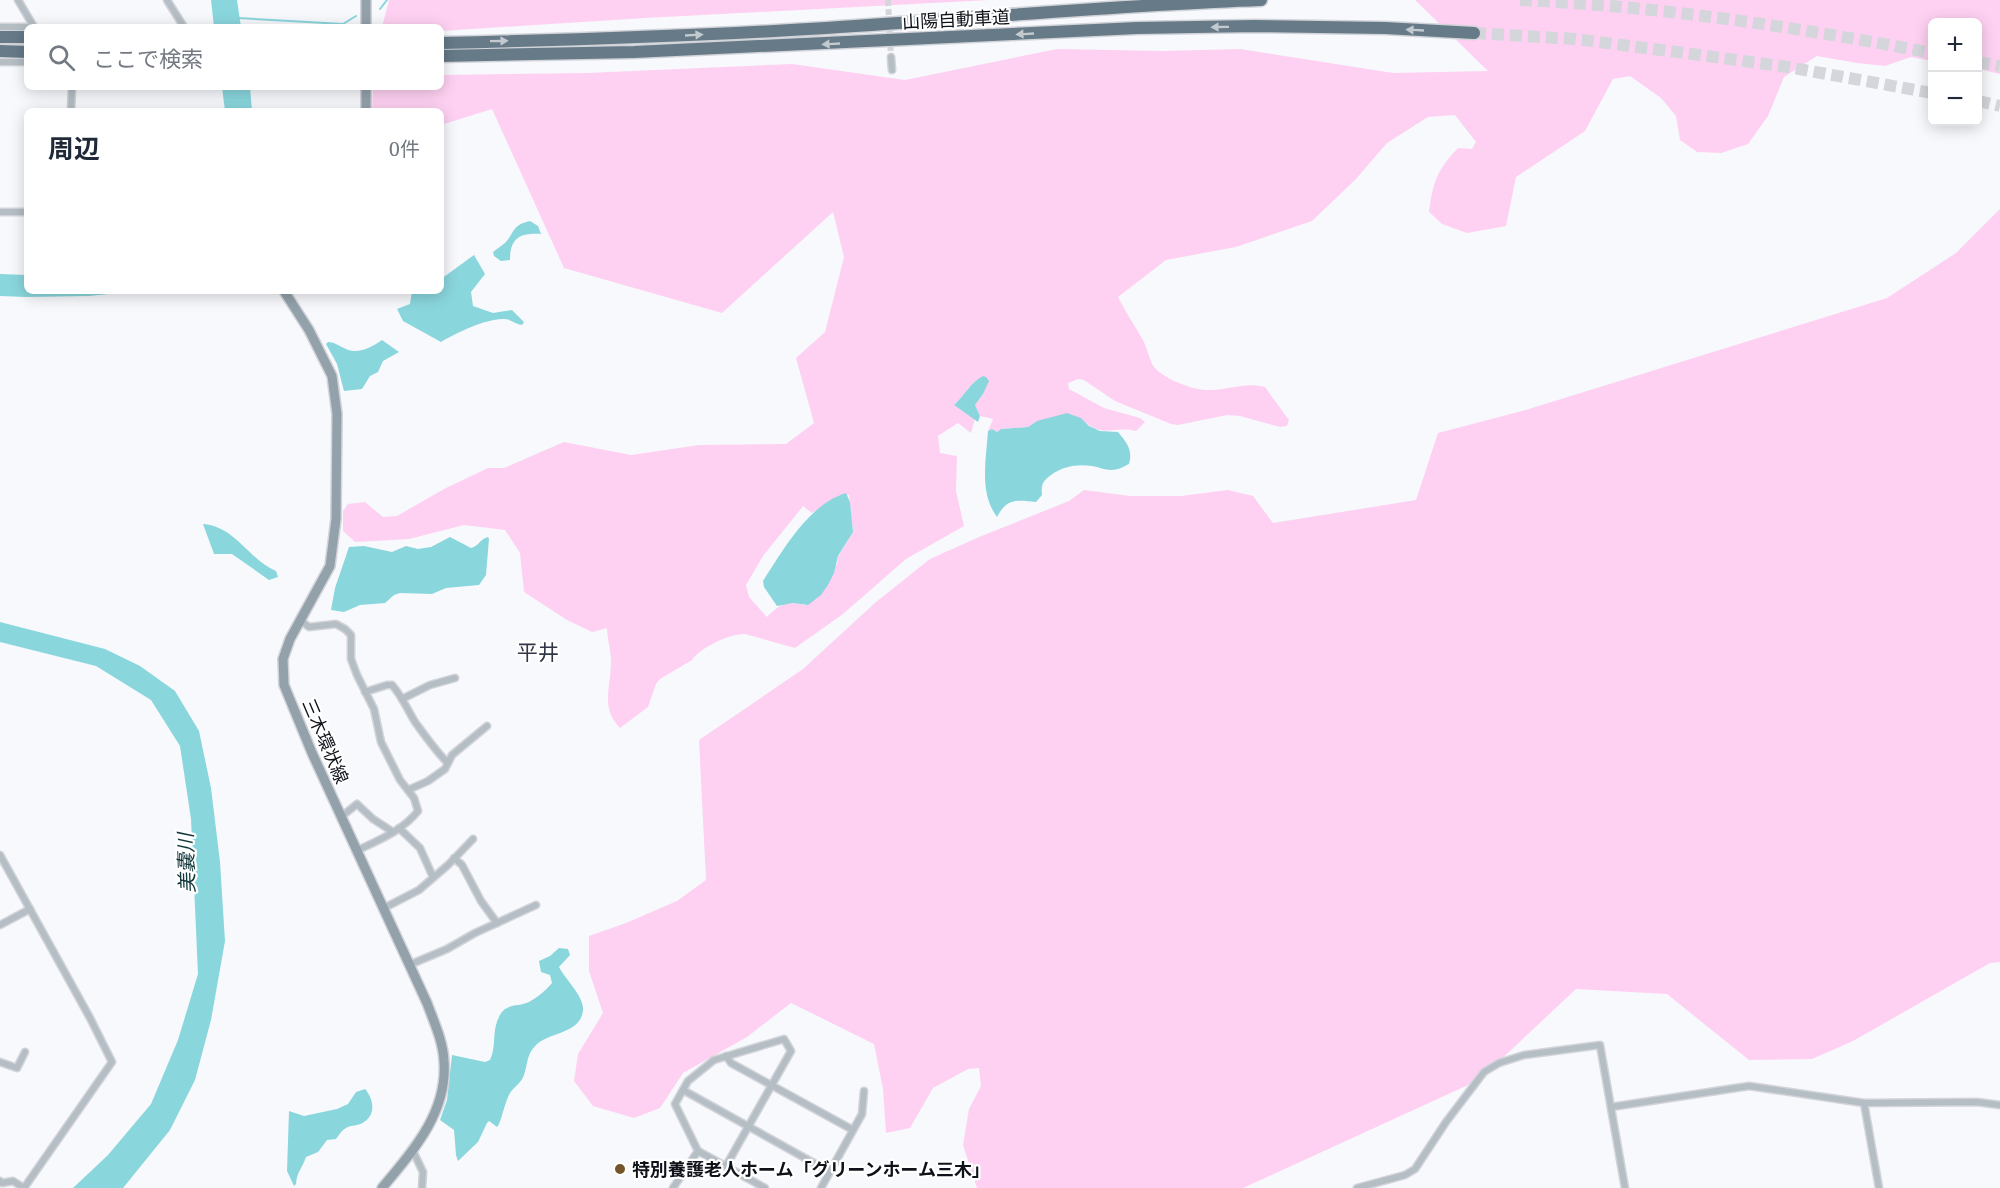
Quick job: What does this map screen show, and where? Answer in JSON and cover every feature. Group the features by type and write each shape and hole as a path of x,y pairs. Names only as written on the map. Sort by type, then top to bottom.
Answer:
{"highway":[{"name":"山陽自動車道","path":"444,43 636,38 802,30 1261,0"},
{"name":"山陽自動車道","path":"444,57 634,52 1137,28 1385,28 1474,33"},
{"path":"0,37 24,37"},
{"path":"0,51 24,52"}],"main road":[{"path":"366,0 366,24"},
{"path":"366,90 366,108"},
{"name":"三木環状線","path":"286,294 309,330 332,376 337,414 336,519 330,566 290,639 283,659 284,685 440,1037 444,1061 443,1088 438,1109 413,1151 382,1188"}],"street":[{"path":"18,0 31,24"},
{"path":"167,0 182,24"},
{"path":"0,27 24,27"},
{"path":"891,57 892,70"},
{"path":"0,62 24,63"},
{"path":"71,108 72,90"},
{"path":"0,212 24,212"},
{"path":"300,620 309,627 336,624 351,635 351,659 374,709 381,742 400,780 414,798 418,811 411,820 396,830 356,851"},
{"path":"402,699 430,685 455,678"},
{"path":"365,692 392,685 416,723 448,764"},
{"path":"408,790 428,781 445,769 452,755 487,726"},
{"path":"341,817 357,804 374,819 396,830 420,848 434,877"},
{"path":"384,908 418,890 473,839"},
{"path":"0,855 112,1062 24,1188 13,1181 2,1184 0,1181"},
{"path":"454,858 462,865 481,901 497,923"},
{"path":"409,965 536,905"},
{"path":"0,926 30,909"},
{"path":"726,1166 791,1052 784,1039 714,1060 688,1081 675,1104 699,1150 726,1166 765,1188"},
{"path":"1357,1188 1405,1175 1414,1169 1484,1072 1499,1063 1524,1054 1600,1045 1624,1188"},
{"path":"0,1062 17,1068 25,1052"},
{"path":"726,1056 731,1063 853,1130"},
{"path":"1611,1107 1749,1086 1864,1103 1977,1102 2000,1105"},
{"path":"683,1089 830,1172"},
{"path":"821,1188 862,1114 864,1091"},
{"path":"1864,1103 1879,1188"},
{"path":"673,1188 699,1150"},
{"path":"413,1151 423,1172 422,1188"}],"shaded area":[{"path":"389,0 989,0 444,31 444,24 383,24"},
{"path":"1415,0 2000,0 2000,74 1982,70 1982,18 1928,18 1928,60 1911,57 1885,66 1817,56 1784,77 1768,116 1748,144 1721,153 1697,152 1680,140 1676,116 1661,98 1630,76 1613,79 1585,131 1516,177 1506,226 1467,233 1442,224 1429,212 1434,184 1445,163 1458,148 1472,149 1476,142 1455,115 1428,117 1387,143 1356,179 1312,221 1236,247 1166,260 1118,297 1144,342 1152,364 1162,374 1178,383 1203,390 1251,385 1265,387 1289,420 1287,426 1280,427 1240,416 1227,415 1178,425 1171,424 1115,401 1084,380 1078,379 1068,383 1069,389 1104,408 1140,418 1145,422 1136,431 1101,430 1088,425 1081,418 1037,421 1028,427 1001,429 997,432 992,429 988,431 993,419 980,416 975,405 983,394 980,378 954,405 975,419 971,433 958,423 938,436 940,453 957,456 956,491 964,526 906,559 843,614 795,648 745,634 732,636 708,646 692,660 660,679 648,707 620,728 610,713 608,705 611,661 607,628 592,632 567,620 524,592 520,553 505,530 464,525 409,539 355,542 343,531 343,511 348,504 365,502 383,517 397,516 444,489 488,468 504,468 564,442 631,455 699,445 786,444 814,423 796,358 825,332 844,257 833,212 722,313 564,268 492,109 444,124 444,108 372,108 373,90 444,90 444,75 587,73 792,64 905,80 1057,49 1163,51 1240,49 1393,73 1488,71","holes":["840,495 849,495 853,532 838,557 837,564 805,605 793,603 784,605 767,617 749,597 746,585 763,556 803,506 812,513"]},
{"path":"2000,209 2000,962 1990,963 1853,1041 1812,1059 1749,1060 1667,994 1576,989 1479,1080 1243,1188 977,1188 963,1145 969,1109 981,1086 979,1068 968,1069 933,1088 910,1128 886,1133 883,1089 874,1044 791,1003 747,1037 683,1073 660,1108 634,1118 593,1106 574,1081 578,1054 603,1013 589,971 589,936 677,901 706,880 699,740 803,669 876,602 930,559 1069,501 1084,490 1130,496 1181,496 1228,490 1253,496 1273,523 1416,500 1438,433 1522,411 1887,298 1956,253"}],"water":[{"path":"211,0 237,0 241,24 214,24"},
{"path":"222,90 250,90 252,108 225,108"},
{"path":"530,221 538,226 541,234 528,234 518,238 512,246 510,260 501,261 494,256 493,252 505,243 517,227"},
{"path":"474,255 485,274 471,292 473,306 493,313 512,310 524,322 522,325 506,319 497,319 481,323 441,342 403,321 397,309 410,304 412,294 444,294 444,277"},
{"path":"0,274 24,275 24,294 109,294 89,296 0,296"},
{"path":"382,340 399,352 383,361 378,372 370,376 362,389 344,391 337,364 326,344 333,343 351,351 360,351"},
{"path":"983,376 989,381 975,405 980,416 978,422 954,405"},
{"path":"1067,413 1081,418 1089,426 1100,431 1118,432 1128,447 1129,464 1114,470 1081,465 1061,470 1044,481 1042,495 1036,502 1009,503 997,517 991,508 986,487 988,431 992,429 997,432 1001,429 1028,427 1037,421"},
{"path":"846,493 850,502 853,532 838,556 828,585 821,595 808,605 793,603 777,606 764,587 763,581 798,529 820,507"},
{"path":"203,524 214,526 233,537 266,566 276,571 278,577 269,580 232,554 214,554"},
{"path":"450,537 471,548 488,537 486,575 479,585 446,588 432,594 400,593 385,603 360,605 344,612 331,610 335,588 349,547 364,546 392,552 406,546 418,549 431,547"},
{"path":"0,622 105,649 140,666 175,691 199,731 211,788 220,862 225,941 211,1020 195,1080 170,1130 123,1188 73,1188 108,1155 151,1104 178,1040 198,974 191,819 180,746 151,700 96,666 0,642"},
{"path":"559,948 568,949 570,955 559,967 581,1000 583,1011 581,1019 570,1028 536,1045 529,1056 523,1078 510,1093 497,1127 489,1121 478,1142 458,1161 454,1130 440,1120 447,1100 452,1055 485,1062 490,1060 500,1015 509,1007 532,1000 552,983 550,975 541,972 539,961 550,956"},
{"path":"365,1089 370,1097 371,1115 362,1123 345,1129 336,1139 327,1140 318,1152 306,1157 294,1186 287,1171 289,1111 304,1116 337,1109 348,1104 356,1092"}],"waterway":[{"path":"380,9 387,0"},
{"path":"238,18 343,24 356,16"}],"tunnel":[{"path":"888,0 891,57"},
{"path":"1520,0 1623,7 1727,19 1928,52"},
{"path":"1474,33 1575,39 1677,52 1788,67 1928,92"},
{"path":"1982,63 2000,66"},
{"path":"1982,102 2000,106"}],"place":[{"name":"特別養護老人ホーム「グリーンホーム三木」","path":"620,1169"}],"district":[{"name":"平井","path":"538,652"}],"water label":[{"name":"美嚢川","path":"186,863"}]}
